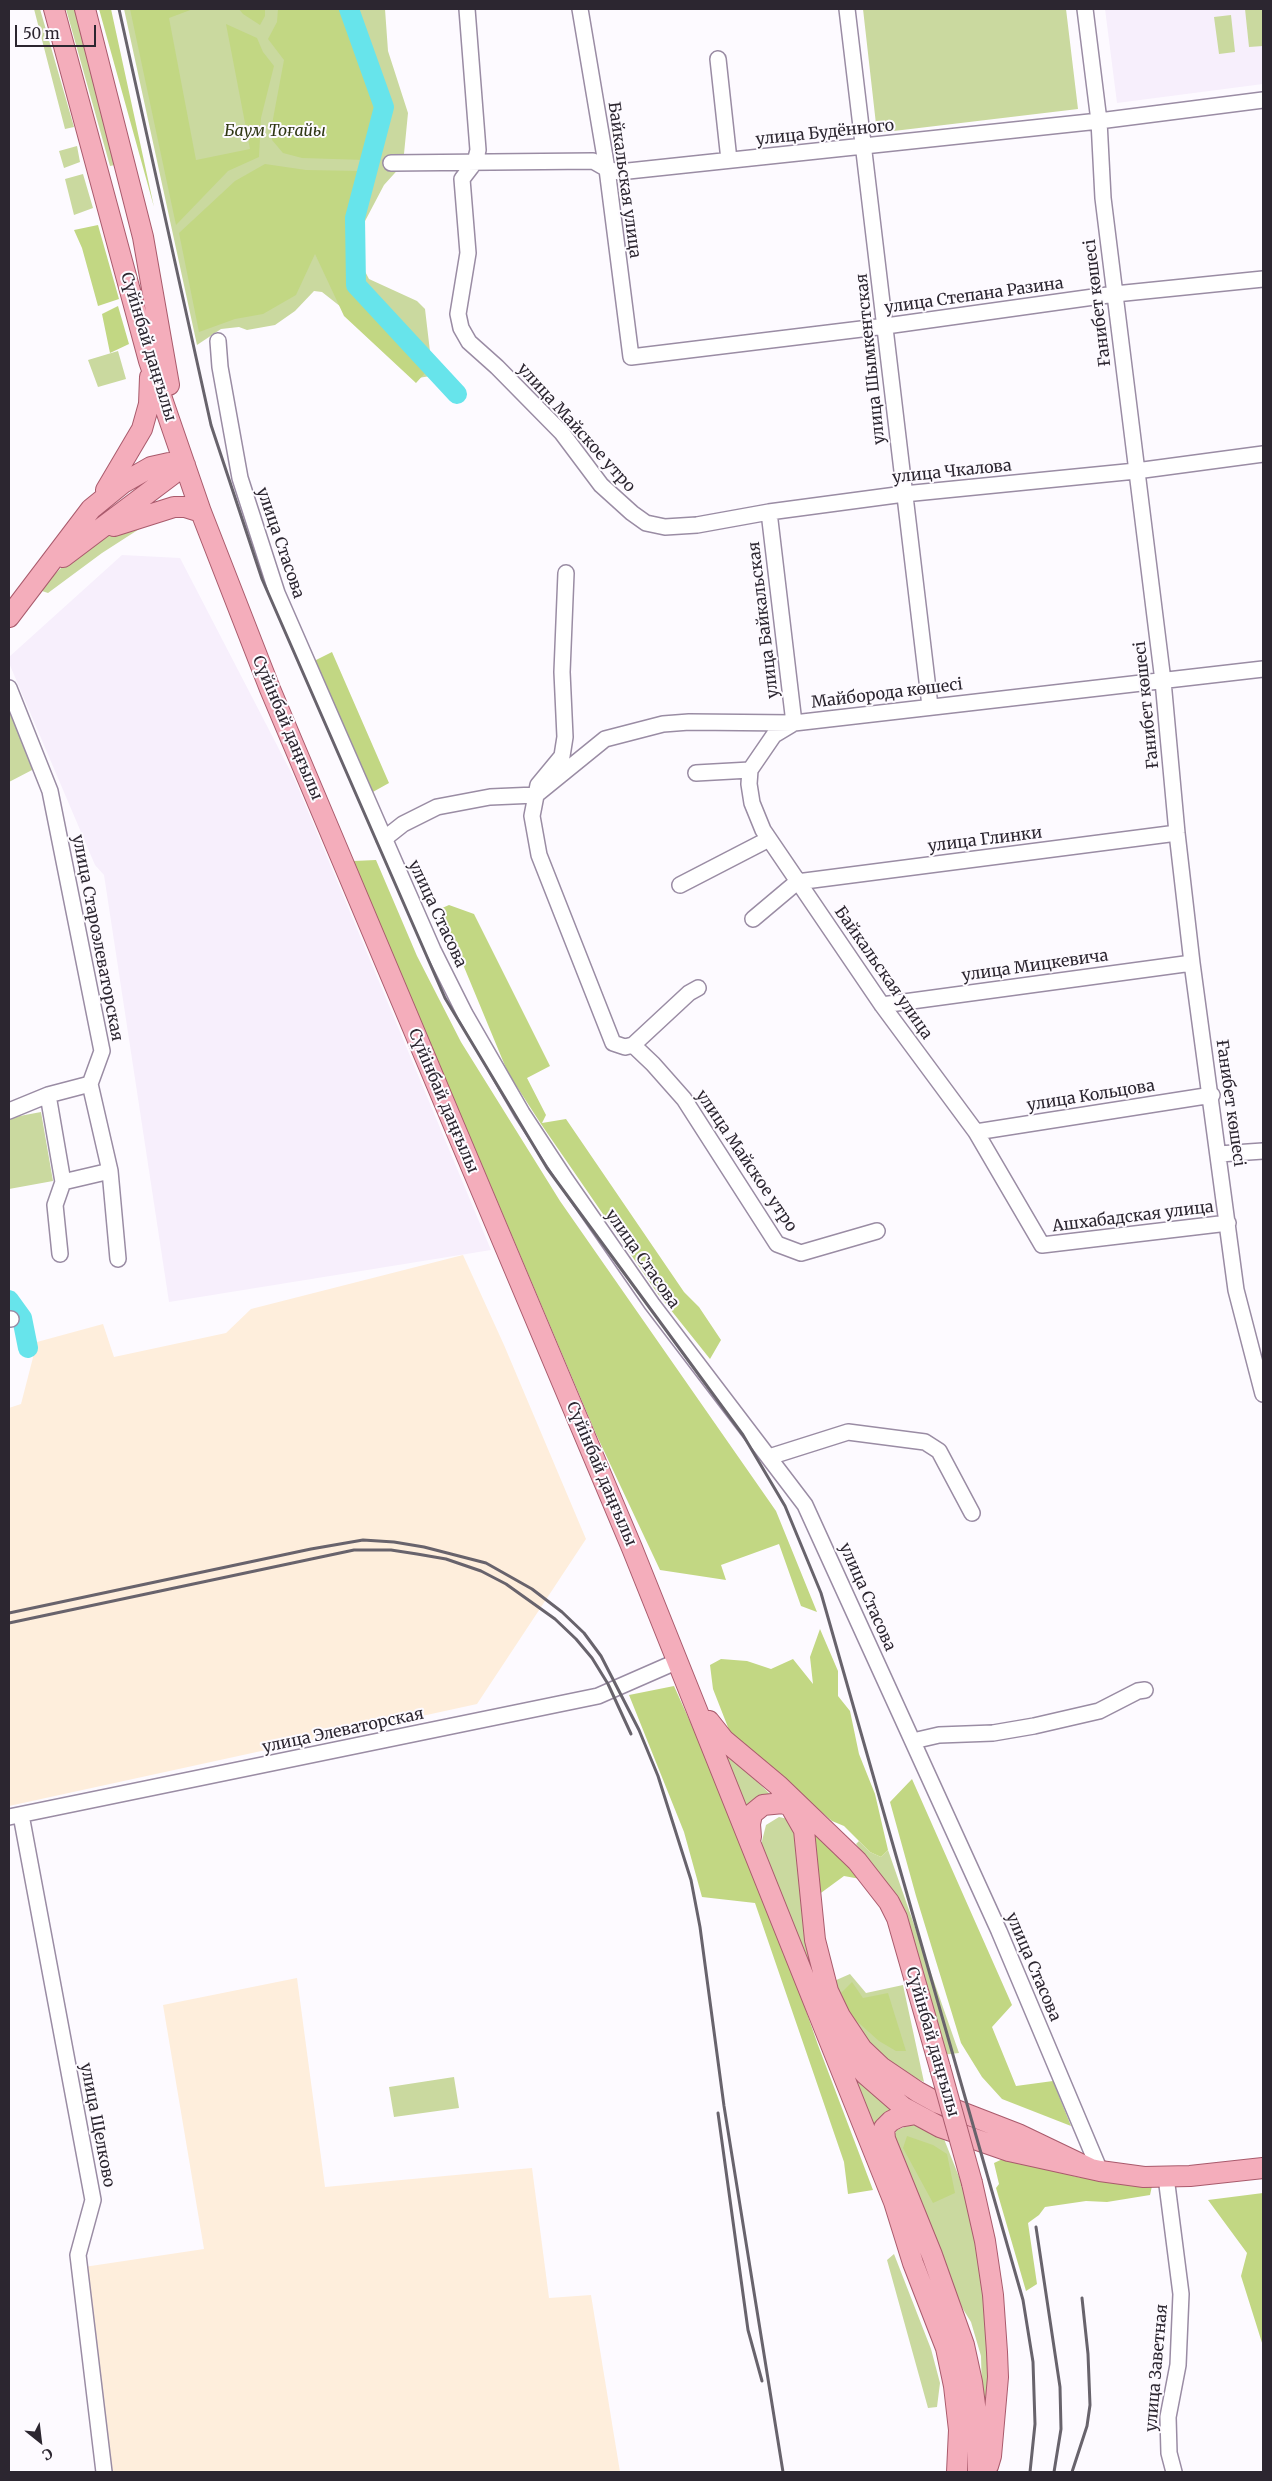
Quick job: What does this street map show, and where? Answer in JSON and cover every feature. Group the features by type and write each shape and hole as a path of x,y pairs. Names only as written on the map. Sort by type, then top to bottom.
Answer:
{"main road":[{"name":"Сүйінбай даңғылы","path":"54,9 149,361 201,512 278,706 690,1689 837,2064 894,2202 914,2263 943,2340 954,2386 959,2430 958,2472"},
{"name":"Сүйінбай даңғылы","path":"85,9 143,237 162,356 185,465"},
{"path":"9,617 116,477 142,428 149,404 149,361"},
{"path":"91,509 123,483 150,467 169,463 185,465"},
{"path":"40,576 78,544 185,465"},
{"path":"78,544 127,520 174,507 185,507 201,512"},
{"name":"Сүйінбай даңғылы","path":"690,1689 724,1740 779,1786 857,1861 890,1902 897,1918 972,2183 992,2286 998,2377 991,2456 985,2472"},
{"path":"779,1786 802,1822 806,1840 814,1931 822,1974 834,2004 854,2038 891,2075 938,2103 1018,2134 1095,2170"},
{"path":"754,1849 750,1824 756,1810 773,1802 783,1803 813,1819"},
{"path":"812,1997 832,2034 854,2062 887,2095 940,2127 1009,2151 1095,2170 1166,2177 1263,2168"},
{"path":"916,2114 899,2117 891,2121 884,2128 885,2139 932,2255 964,2345 972,2382 978,2428 978,2472"},
{"path":"914,2263 924,2253 932,2255"}],"street":[{"name":"улица Майское утро","path":"467,9 478,124 478,150 475,162 462,180 468,253 458,314 461,328 469,342 497,367 562,433 601,486 646,523"},
{"name":"Байкальская улица","path":"580,9 607,169 631,357"},
{"name":"улица Шымкентская","path":"847,9 930,706"},
{"name":"Ғанибет көшесі","path":"1085,9 1099,121 1103,198 1163,681 1177,833 1192,963 1212,1095 1236,1290 1263,1394"},
{"path":"718,59 729,160"},
{"name":"улица Будённого","path":"392,163 593,161 607,169 619,172 1099,121 1263,100"},
{"name":"улица Степана Разина","path":"631,357 886,326 1115,294 1263,279"},
{"name":"улица Стасова","path":"218,340 220,367 233,448 261,548 277,593 433,950 465,1014 522,1113 566,1180 652,1304 805,1505 999,1931 1095,2170"},
{"name":"улица Чкалова","path":"646,523 665,527 697,526 769,512 904,494 1136,471 1263,454"},
{"name":"улица Байкальская","path":"769,512 794,723"},
{"path":"566,573 562,672 565,737 562,756 538,785 532,816 539,855 613,1043 625,1047 633,1045 689,993 698,988"},
{"name":"Майборода көшесі","path":"536,795 605,739 663,724 688,722 794,723 1263,669"},
{"name":"улица Староэлеваторская","path":"9,688 50,791 79,932 102,1051 90,1084"},
{"path":"696,773 750,770 774,735 794,723"},
{"name":"Байкальская улица","path":"750,770 748,784 752,803 769,839 882,1005 976,1132 1042,1245"},
{"path":"384,840 403,824 437,808 490,797 536,795"},
{"name":"улица Глинки","path":"797,882 1177,833"},
{"path":"680,885 769,839"},
{"path":"753,919 797,882"},
{"name":"улица Мицкевича","path":"882,1005 1192,963"},
{"name":"улица Майское утро","path":"633,1045 684,1099 778,1244 801,1253 878,1231"},
{"path":"9,1111 48,1095 90,1084 110,1171 118,1259"},
{"path":"48,1095 63,1182 55,1205 60,1254"},
{"name":"улица Кольцова","path":"976,1132 1212,1095"},
{"path":"1219,1154 1263,1151"},
{"path":"63,1182 110,1171"},
{"name":"Ашхабадская улица","path":"1042,1245 1228,1223"},
{"path":"769,1457 848,1432 925,1442 939,1451 972,1513"},
{"name":"улица Элеваторская","path":"15,1816 598,1696 678,1661"},
{"path":"913,1741 939,1735 993,1734 1043,1724 1099,1711 1138,1691 1145,1690"},
{"name":"улица Щелково","path":"15,1816 93,2200 78,2255 104,2472"},
{"name":"улица Заветная","path":"1166,2177 1180,2294 1178,2365 1168,2417 1169,2453 1174,2472"}],"shaded area":[{"path":"1105,9 1263,9 1263,84 1117,103"},
{"path":"122,555 180,558 295,780 491,1250 169,1302 104,875 95,865 9,663 9,657"},
{"path":"463,1255 504,1345 586,1539 477,1704 9,1806 9,1408 21,1404 37,1342 103,1324 114,1357 226,1333 251,1309"},
{"path":"297,1978 325,2187 532,2168 549,2298 591,2295 620,2472 110,2472 84,2267 204,2249 163,2005"}],"green space":[{"path":"34,9 40,9 74,127 65,129"},
{"path":"66,9 79,9 120,164 110,166"},
{"path":"99,9 111,9 154,207"},
{"name":"Баум Тоғайы","path":"124,9 385,9 388,51 408,113 403,164 384,185 364,223 358,242 360,262 369,279 417,301 425,309 431,360 437,375 418,378 369,329 322,292 314,291 295,311 275,325 247,330 239,327 221,329 197,345"},
{"path":"130,9 193,9 169,18 196,160 250,149 226,24 257,38 263,52 274,66 261,118 259,157 228,171 176,225"},
{"path":"239,9 265,9 265,16 260,25 243,14"},
{"path":"278,9 343,9 377,105 365,160 302,158 283,153 272,140 273,119 284,60 268,39 277,22"},
{"path":"863,9 1066,9 1078,109 877,133"},
{"path":"1245,9 1263,9 1263,46 1249,47"},
{"path":"1231,15 1235,52 1219,54 1214,17"},
{"path":"77,146 80,162 64,168 59,151"},
{"path":"265,164 306,170 360,171 348,215 350,284 426,372 416,383 344,316 315,254 296,295 263,314 235,319 199,332 179,233 235,181"},
{"path":"83,174 93,208 74,215 65,179"},
{"path":"98,225 119,299 98,306 82,248 74,230"},
{"path":"118,306 129,344 110,353 102,314"},
{"path":"118,351 126,379 98,387 88,360"},
{"path":"161,515 102,553 48,593 39,590 80,549 112,531"},
{"path":"332,652 389,783 371,793 312,662"},
{"path":"9,706 34,769 9,782"},
{"path":"376,860 417,956 461,1042 560,1201 776,1511 817,1612 801,1606 779,1544 721,1565 726,1580 660,1570 596,1434 353,861"},
{"path":"449,905 474,914 550,1066 527,1078 546,1115 542,1123 566,1119 684,1292 699,1307 721,1340 710,1359 658,1294 508,1073 440,909"},
{"path":"41,1112 53,1181 9,1189 9,1118"},
{"path":"820,1629 838,1671 838,1696 850,1711 859,1754 875,1794 888,1850 881,1857 870,1852 844,1826 832,1821 731,1735 713,1689 710,1665 721,1659 747,1661 771,1669 793,1659 813,1684 810,1657"},
{"path":"674,1686 756,1868 818,2045 873,2190 848,2194 844,2162 755,1903 702,1897 684,1832 629,1695"},
{"path":"714,1740 771,1795 746,1819"},
{"path":"912,1779 1012,2005 992,2027 1016,2086 1053,2081 1071,2126 1002,2099 982,2077 961,2043 916,1896 890,1802"},
{"path":"779,1817 793,1820 803,1840 806,1925 811,1957 823,1993 849,2041 866,2061 913,2097 934,2108 1012,2138 1011,2144 938,2119 911,2104 886,2086 846,2043 819,1994 761,1845 766,1825"},
{"path":"808,1819 866,1880 844,1876 814,1898"},
{"path":"859,1841 870,1852 881,1857 888,1850 959,2053 941,2055 884,1881 856,1844"},
{"path":"850,1974 866,1993 903,1985 924,2082 906,2074 876,2053 849,2019 834,1981"},
{"path":"852,1982 863,1998 888,1993 906,2051 896,2051 879,2041 851,2016 841,1993"},
{"path":"854,2074 895,2108 873,2138"},
{"path":"454,2077 459,2108 394,2117 389,2087"},
{"path":"912,2124 944,2139 965,2192 987,2296 989,2429 982,2393 981,2356 971,2322 958,2301 893,2137 897,2130"},
{"path":"907,2136 933,2145 947,2154 955,2193 933,2203 903,2148"},
{"path":"1007,2157 1077,2177 1152,2186 1150,2195 1107,2202 1086,2201 1045,2207 1039,2215 1028,2223 1037,2284 1026,2291 996,2188 999,2184 994,2163"},
{"path":"1263,2193 1263,2346 1241,2276 1247,2253 1208,2200"},
{"path":"894,2254 931,2349 940,2383 937,2407 928,2408 887,2260"}],"waterway":[{"path":"349,9 384,107 355,218 356,285 457,394"},
{"path":"9,1300 22,1318 28,1348"}],"railway":[{"path":"119,9 211,425 262,579 445,998 547,1168 743,1435 785,1506 821,1593 1023,2300 1033,2362 1035,2424 1030,2472"},
{"path":"9,1613 311,1549 363,1540 394,1542 424,1547 486,1563 532,1589 562,1612 584,1633 601,1656 639,1730 658,1776 691,1880 700,1927 724,2106 783,2472"},
{"path":"9,1623 354,1550 391,1550 446,1559 481,1571 506,1584 555,1619 592,1658 608,1684 631,1734"},
{"path":"718,2113 748,2330 762,2381"},
{"path":"1036,2227 1060,2387 1061,2429 1054,2472"},
{"path":"1072,2472 1087,2426 1090,2405 1088,2354 1082,2298"}]}
